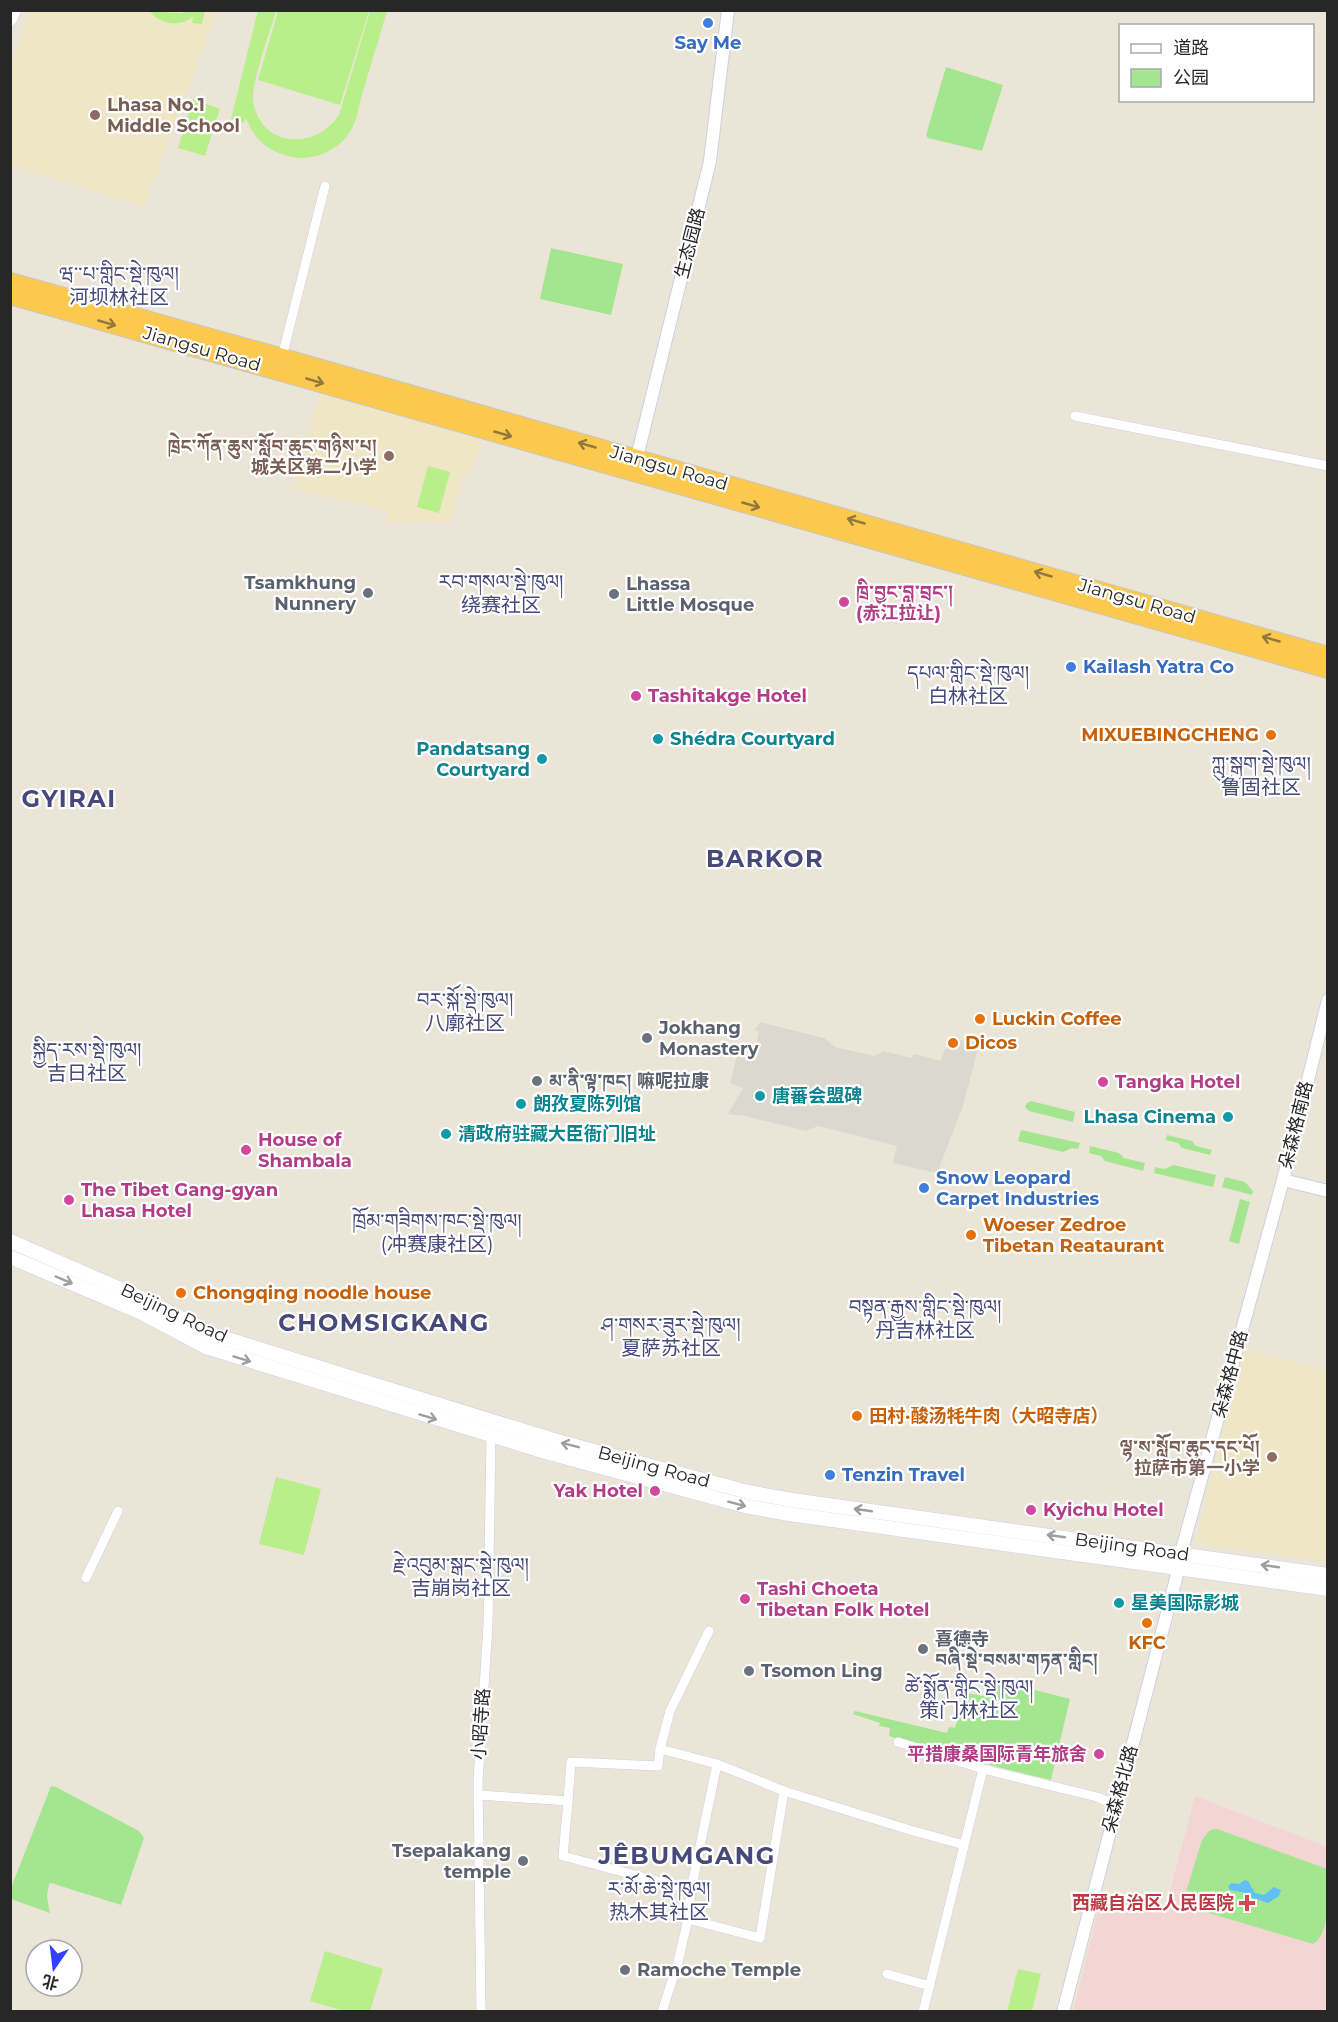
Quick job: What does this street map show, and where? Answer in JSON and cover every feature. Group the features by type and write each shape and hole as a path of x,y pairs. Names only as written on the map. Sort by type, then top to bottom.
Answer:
{"highway":[{"name":"Jiangsu Road","path":"10,281 280,363 635,465 1328,670"},
{"name":"Jiangsu Road","path":"10,296 280,363"},
{"name":"Jiangsu Road","path":"635,465 1328,656"}],"main road":[{"path":"10,19 14,10"},
{"name":"Beijing Road","path":"10,1241 148,1301 211,1334 557,1441 748,1492 1328,1575"},
{"name":"Beijing Road","path":"10,1257 142,1313 206,1347 491,1436 756,1508 1328,1589"}],"street":[{"name":"生态园路","path":"635,465 710,161 728,10"},
{"path":"280,363 325,186"},
{"path":"1075,416 1328,466"},
{"name":"朵森格南路","path":"1282,1180 1328,1000"},
{"path":"1282,1180 1328,1191"},
{"name":"朵森格中路","path":"1179,1567 1282,1180"},
{"name":"小昭寺路","path":"482,2012 478,1795 488,1625 491,1436"},
{"path":"86,1578 118,1511"},
{"name":"朵森格北路","path":"1063,2012 1179,1567"},
{"path":"691,1890 563,1856 571,1762 658,1766 670,1711 709,1631"},
{"path":"898,1742 983,1769 1097,1797 1116,1805"},
{"path":"660,1749 717,1764 784,1791 964,1845"},
{"path":"662,2012 678,1962 688,1919 691,1890 717,1764"},
{"path":"923,2012 983,1769"},
{"path":"688,1919 760,1938 784,1791"},
{"path":"478,1795 568,1801"},
{"path":"887,1974 930,1986"}],"shaded area":[{"name":"Lhasa No.1 Middle School","path":"30,11 217,11 144,207 11,165 11,64"},
{"name":"ཁྲེང་ཀོན་ཆུས་སློབ་ཆུང་གཉིས་པ། 城关区第二小学","path":"320,393 482,441 470,474 464,472 451,522 386,521 388,511 292,488"},
{"path":"760,1022 824,1038 835,1047 874,1056 884,1051 911,1058 914,1054 941,1061 945,1049 956,1047 960,1040 972,1043 974,1035 981,1037 963,1106 937,1173 893,1163 897,1146 818,1126 806,1131 728,1114 743,1088 730,1083 737,1056 752,1059 759,1032 755,1030"},
{"name":"ལྷ་ས་སློབ་ཆུང་དང་པོ། 拉萨市第一小学","path":"1242,1348 1327,1371 1327,1562 1196,1543"},
{"name":"西藏自治区人民医院","path":"1195,1796 1327,1847 1327,2011 1073,2012 1102,1895 1165,1911"}],"green space":[{"path":"258,10 276,11 258,69 253,100 258,116 266,128 290,139 303,139 316,135 329,127 339,115 370,11 387,11 353,126 340,144 324,154 297,158 280,154 257,138 246,118 244,123 231,119"},
{"path":"149,11 181,13 205,11 202,24 192,23 193,17 181,23 164,22"},
{"path":"278,11 369,11 340,105 258,80"},
{"path":"946,67 1003,85 982,151 928,138 926,135"},
{"path":"193,99 220,109 205,156 178,148"},
{"path":"551,248 623,264 611,315 540,299"},
{"path":"428,466 450,472 439,513 417,507"},
{"path":"1031,1101 1075,1112 1073,1122 1029,1111 1025,1107"},
{"path":"1021,1130 1080,1143 1078,1149 1072,1148 1063,1152 1018,1141"},
{"path":"1167,1135 1192,1141 1196,1146 1212,1150 1210,1155 1182,1148 1178,1143 1166,1140"},
{"path":"1090,1146 1119,1153 1124,1158 1145,1163 1143,1171 1105,1161 1101,1156 1089,1153"},
{"path":"1174,1165 1216,1175 1213,1187 1154,1173 1155,1167 1164,1169"},
{"path":"1225,1177 1245,1182 1253,1191 1252,1195 1222,1187"},
{"path":"1240,1199 1250,1202 1239,1244 1229,1241"},
{"path":"276,1477 321,1489 304,1555 259,1544"},
{"path":"997,1680 1070,1699 1051,1780 990,1765 990,1762 980,1760 978,1763 889,1736 890,1728 879,1726 880,1723 853,1714 855,1711 947,1733 949,1727 955,1728 964,1692 982,1696 993,1691"},
{"path":"51,1786 139,1831 144,1838 121,1905 51,1883 47,1896 50,1913 11,1899 11,1888"},
{"path":"1217,1829 1327,1869 1326,1920 1319,1938 1313,1944 1182,1905 1202,1840 1210,1830"},
{"path":"325,1951 383,1969 370,2011 344,2011 310,2001"},
{"path":"1018,1969 1041,1974 1032,2011 1007,2011"}],"water":[{"path":"1245,1880 1255,1893 1264,1895 1274,1887 1281,1890 1279,1896 1268,1903 1245,1893 1230,1890 1228,1887 1231,1883 1239,1884"}],"place":[{"name":"Say Me","path":"708,23"},
{"name":"Lhasa No.1 Middle School","path":"95,115"},
{"name":"ཁྲེང་ཀོན་ཆུས་སློབ་ཆུང་གཉིས་པ། 城关区第二小学","path":"389,456"},
{"name":"Tsamkhung Nunnery","path":"368,593"},
{"name":"Lhassa Little Mosque","path":"614,594"},
{"name":"ཁྲི་བྱང་བླ་བྲང་། (赤江拉让)","path":"844,602"},
{"name":"Kailash Yatra Co","path":"1071,667"},
{"name":"Tashitakge Hotel","path":"636,696"},
{"name":"MIXUEBINGCHENG","path":"1271,735"},
{"name":"Shédra Courtyard","path":"658,739"},
{"name":"Pandatsang Courtyard","path":"542,759"},
{"name":"Luckin Coffee","path":"980,1019"},
{"name":"Jokhang Monastery","path":"647,1038"},
{"name":"Dicos","path":"953,1043"},
{"name":"མ་ནི་ལྟ་ཁང། 嘛呢拉康","path":"537,1081"},
{"name":"Tangka Hotel","path":"1103,1082"},
{"name":"唐蕃会盟碑","path":"760,1096"},
{"name":"朗孜夏陈列馆","path":"521,1104"},
{"name":"Lhasa Cinema","path":"1228,1117"},
{"name":"清政府驻藏大臣衙门旧址","path":"446,1134"},
{"name":"House of Shambala","path":"246,1150"},
{"name":"Snow Leopard Carpet Industries","path":"924,1188"},
{"name":"The Tibet Gang-gyan Lhasa Hotel","path":"69,1200"},
{"name":"Woeser Zedroe Tibetan Reataurant","path":"971,1235"},
{"name":"Chongqing noodle house","path":"181,1293"},
{"name":"田村·酸汤牦牛肉（大昭寺店）","path":"857,1416"},
{"name":"ལྷ་ས་སློབ་ཆུང་དང་པོ། 拉萨市第一小学","path":"1272,1457"},
{"name":"Tenzin Travel","path":"830,1475"},
{"name":"Yak Hotel","path":"655,1491"},
{"name":"Kyichu Hotel","path":"1031,1510"},
{"name":"Tashi Choeta Tibetan Folk Hotel","path":"745,1599"},
{"name":"星美国际影城","path":"1119,1603"},
{"name":"KFC","path":"1147,1623"},
{"name":"喜德寺 བཞི་སྡེ་བསམ་གཏན་གླིང།","path":"923,1649"},
{"name":"Tsomon Ling","path":"749,1671"},
{"name":"平措康桑国际青年旅舍","path":"1099,1754"},
{"name":"Tsepalakang temple","path":"523,1861"},
{"name":"西藏自治区人民医院","path":"1247,1903"},
{"name":"Ramoche Temple","path":"625,1970"}],"district":[{"name":"ཝ་་པ་གླིང་སྡེ་ཁུལ། 河坝林社区","path":"119,286"},
{"name":"རབ་གསལ་སྡེ་ཁུལ། 绕赛社区","path":"501,594"},
{"name":"དཔལ་གླིང་སྡེ་ཁུལ། 白林社区","path":"968,684"},
{"name":"ཀླུ་སྒུག་སྡེ་ཁུལ། 鲁固社区","path":"1261,776"},
{"name":"GYIRAI","path":"69,799"},
{"name":"BARKOR","path":"765,859"},
{"name":"བར་སྐོ་སྡེ་ཁུལ། 八廓社区","path":"465,1012"},
{"name":"སྐྱིད་རས་སྡེ་ཁུལ། 吉日社区","path":"87,1062"},
{"name":"ཁྲོམ་གཟིགས་ཁང་སྡེ་ཁུལ། (冲赛康社区)","path":"437,1232"},
{"name":"བསྟན་རྒྱས་གླིང་སྡེ་ཁུལ། 丹吉林社区","path":"925,1318"},
{"name":"CHOMSIGKANG","path":"384,1323"},
{"name":"ཤ་གསར་ཟུར་སྡེ་ཁུལ། 夏萨苏社区","path":"671,1336"},
{"name":"རྗེ་འབུམ་སྒང་སྡེ་ཁུལ། 吉崩岗社区","path":"461,1576"},
{"name":"ཚེ་སྨོན་གླིང་སྡེ་ཁུལ། 策门林社区","path":"969,1698"},
{"name":"JÊBUMGANG","path":"687,1856"},
{"name":"ར་མོ་ཆེ་སྡེ་ཁུལ། 热木其社区","path":"659,1900"}]}
